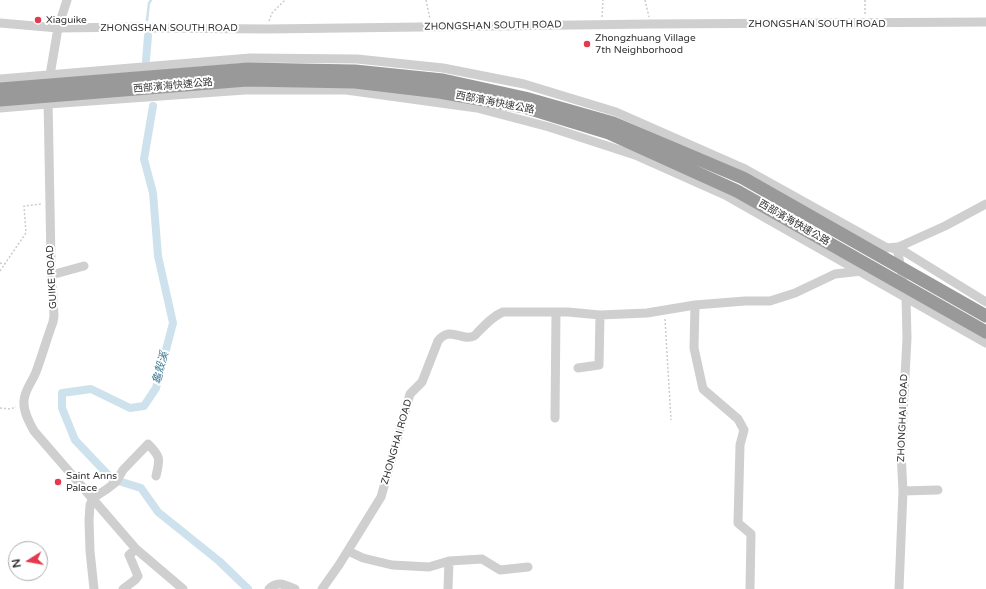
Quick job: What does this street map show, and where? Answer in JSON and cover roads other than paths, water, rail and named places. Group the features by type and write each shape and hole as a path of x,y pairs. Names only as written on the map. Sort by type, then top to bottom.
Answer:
{"highway":[{"name":"西部濱海快速公路","path":"0,89 255,69 355,71 443,80 525,98 613,123 743,178 986,316"},
{"name":"西部濱海快速公路","path":"0,100 247,80 355,82 439,92 524,107 609,133 737,191 986,332"}],"street":[{"name":"GUIKE ROAD","path":"67,0 58,28 50,75 48,104 49,204 54,316 35,373 25,394 24,405 28,420 34,431 93,498"},
{"name":"ZHONGSHAN SOUTH ROAD","path":"0,23 58,28 266,28 986,22"},
{"path":"0,79 250,58 358,59 443,68 524,84 616,112 743,168 887,248 897,247 986,302"},
{"path":"0,108 245,90 346,90 477,108 549,127 635,155 727,196 986,344"},
{"path":"861,272 897,247 945,226 986,204"},
{"name":"ZHONGHAI ROAD","path":"897,247 906,298 907,338 901,453 903,490 899,589"},
{"path":"52,275 84,266"},
{"name":"ZHONGHAI ROAD","path":"322,589 381,496 410,394 422,382 438,341 442,336 449,334 468,337 474,336 491,319 503,312 568,312 600,315 647,313 695,305 745,301 770,301 795,293 835,274 861,272"},
{"path":"695,305 694,348 702,389 738,419 744,430 740,445 738,523 751,534 750,589"},
{"path":"555,418 556,312"},
{"path":"578,368 599,365 600,315"},
{"path":"94,589 90,551 89,520 90,505 93,498 116,482 123,470 148,444 158,455 159,463 156,476"},
{"path":"903,490 938,490"},
{"path":"93,498 136,549 183,589"},
{"path":"123,589 138,576 129,555 136,549"},
{"path":"348,550 363,558 392,564 429,567 449,561 482,559 500,570 528,566"},
{"path":"448,589 449,561"},
{"path":"269,589 275,584 280,583 295,589"}],"waterway":[{"name":"龜殼溪","path":"147,20 149,3 151,0"},
{"name":"龜殼溪","path":"146,60 148,36"},
{"name":"龜殼溪","path":"153,106 144,159 153,193 158,256 173,323 156,388 144,406 130,408 91,389 62,393 62,408 75,440 112,479 141,488 158,512 219,561 248,589"}],"place":[{"name":"Xiaguike","path":"38,20"},
{"name":"Zhongzhuang Village 7th Neighborhood","path":"587,44"},
{"name":"Saint Anns Palace","path":"58,482"}]}
